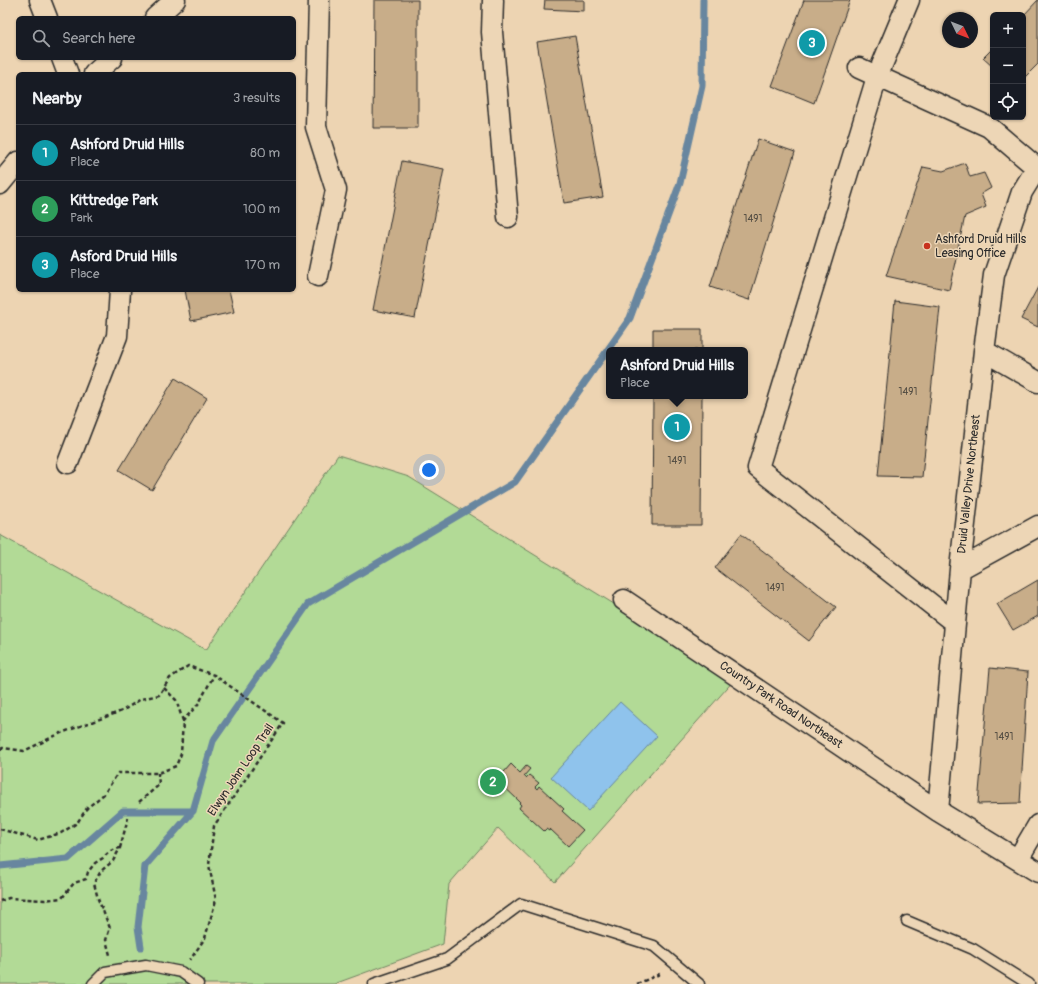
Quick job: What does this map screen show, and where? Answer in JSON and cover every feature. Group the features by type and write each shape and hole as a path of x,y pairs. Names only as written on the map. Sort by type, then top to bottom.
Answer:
{"street":[{"path":"40,0 46,16"},
{"path":"157,16 174,0"},
{"path":"318,276 336,190 316,127 319,0"},
{"path":"493,0 492,32 508,217"},
{"path":"909,0 877,77 758,468 955,623"},
{"path":"63,60 67,72"},
{"path":"96,72 110,60"},
{"path":"859,68 989,127 1037,167"},
{"path":"0,184 16,164"},
{"name":"Druid Valley Drive Northeast","path":"938,811 960,569 984,351 994,275 1022,192 1037,167"},
{"path":"68,463 117,336 120,292"},
{"path":"984,351 1038,382"},
{"path":"960,569 1038,526"},
{"name":"Country Park Road Northeast","path":"624,600 938,811 1038,872"},
{"path":"1018,859 1038,825"}],"lane":[{"path":"374,984 447,959 521,904 654,946 700,984"},
{"path":"907,921 973,949 1029,984"},
{"path":"93,984 105,972 146,965 181,972 198,984"}],"path":[{"name":"Elwyn John Loop Trail","path":"0,749 24,750 62,733 122,711 142,699 159,695 170,678 188,666 214,675 283,723 214,826 209,865 216,900 206,938 181,972"},
{"path":"183,721 199,703 214,675"},
{"path":"0,829 38,840 61,833 77,823 87,808 104,794 118,773 158,773 176,766 181,754 183,721 176,700 164,688"},
{"path":"139,802 159,785 158,773"},
{"path":"105,972 110,953 106,940 110,928 98,899 94,883 101,871 113,861 120,848 128,818"},
{"path":"0,901 9,898 44,900 62,898 74,883 86,879 88,872 95,863 110,851 120,848"},
{"path":"637,984 666,972 676,965"}],"green space":[{"path":"338,455 409,477 735,679 555,882 498,828 449,884 443,944 334,984 0,984 0,535 206,650"}],"water":[{"path":"620,702 657,736 588,811 551,777"}],"building":[{"path":"374,0 418,0 418,128 373,128"},
{"path":"545,0 584,0 584,11 544,9"},
{"path":"804,0 850,0 814,103 772,86"},
{"path":"1038,0 1038,64 1026,76 1026,48 1026,13"},
{"path":"575,36 603,197 564,203 537,42"},
{"path":"990,51 990,64 983,58"},
{"path":"758,139 795,152 749,300 710,287"},
{"path":"402,161 444,169 415,318 373,310"},
{"name":"Ashford Druid Hills Leasing Office","path":"965,163 970,177 984,173 991,188 981,194 986,207 965,216 949,290 886,276 923,167 943,171"},
{"path":"1038,287 1038,327 1021,319"},
{"path":"185,292 229,292 234,312 191,321"},
{"path":"895,301 940,307 922,477 878,476"},
{"path":"653,329 702,329 702,347 653,347"},
{"path":"175,378 207,398 152,490 119,470"},
{"path":"653,399 702,399 701,525 652,525"},
{"path":"741,534 836,607 809,641 715,568"},
{"path":"1038,580 1038,616 1013,630 997,604"},
{"path":"990,668 1028,672 1020,803 978,804"},
{"path":"511,764 520,773 526,766 530,769 524,776 526,778 529,775 539,783 535,787 537,789 539,786 564,809 562,811 583,830 568,846 550,829 549,831 546,829 544,831 519,808 521,805 519,803 520,802 497,780"}],"waterway":[{"path":"610,347 630,318 680,183 702,86 703,0"},
{"path":"0,866 68,859 123,811 193,811 213,741 308,604 515,482 606,352"},
{"path":"141,947 138,927 145,866 193,811"}],"place":[{"name":"Asford Druid Hills","path":"812,43"},
{"name":"Ashford Druid Hills Leasing Office","path":"927,246"},
{"name":"Ashford Druid Hills","path":"677,427"},
{"name":"Kittredge Park","path":"493,782"}]}
